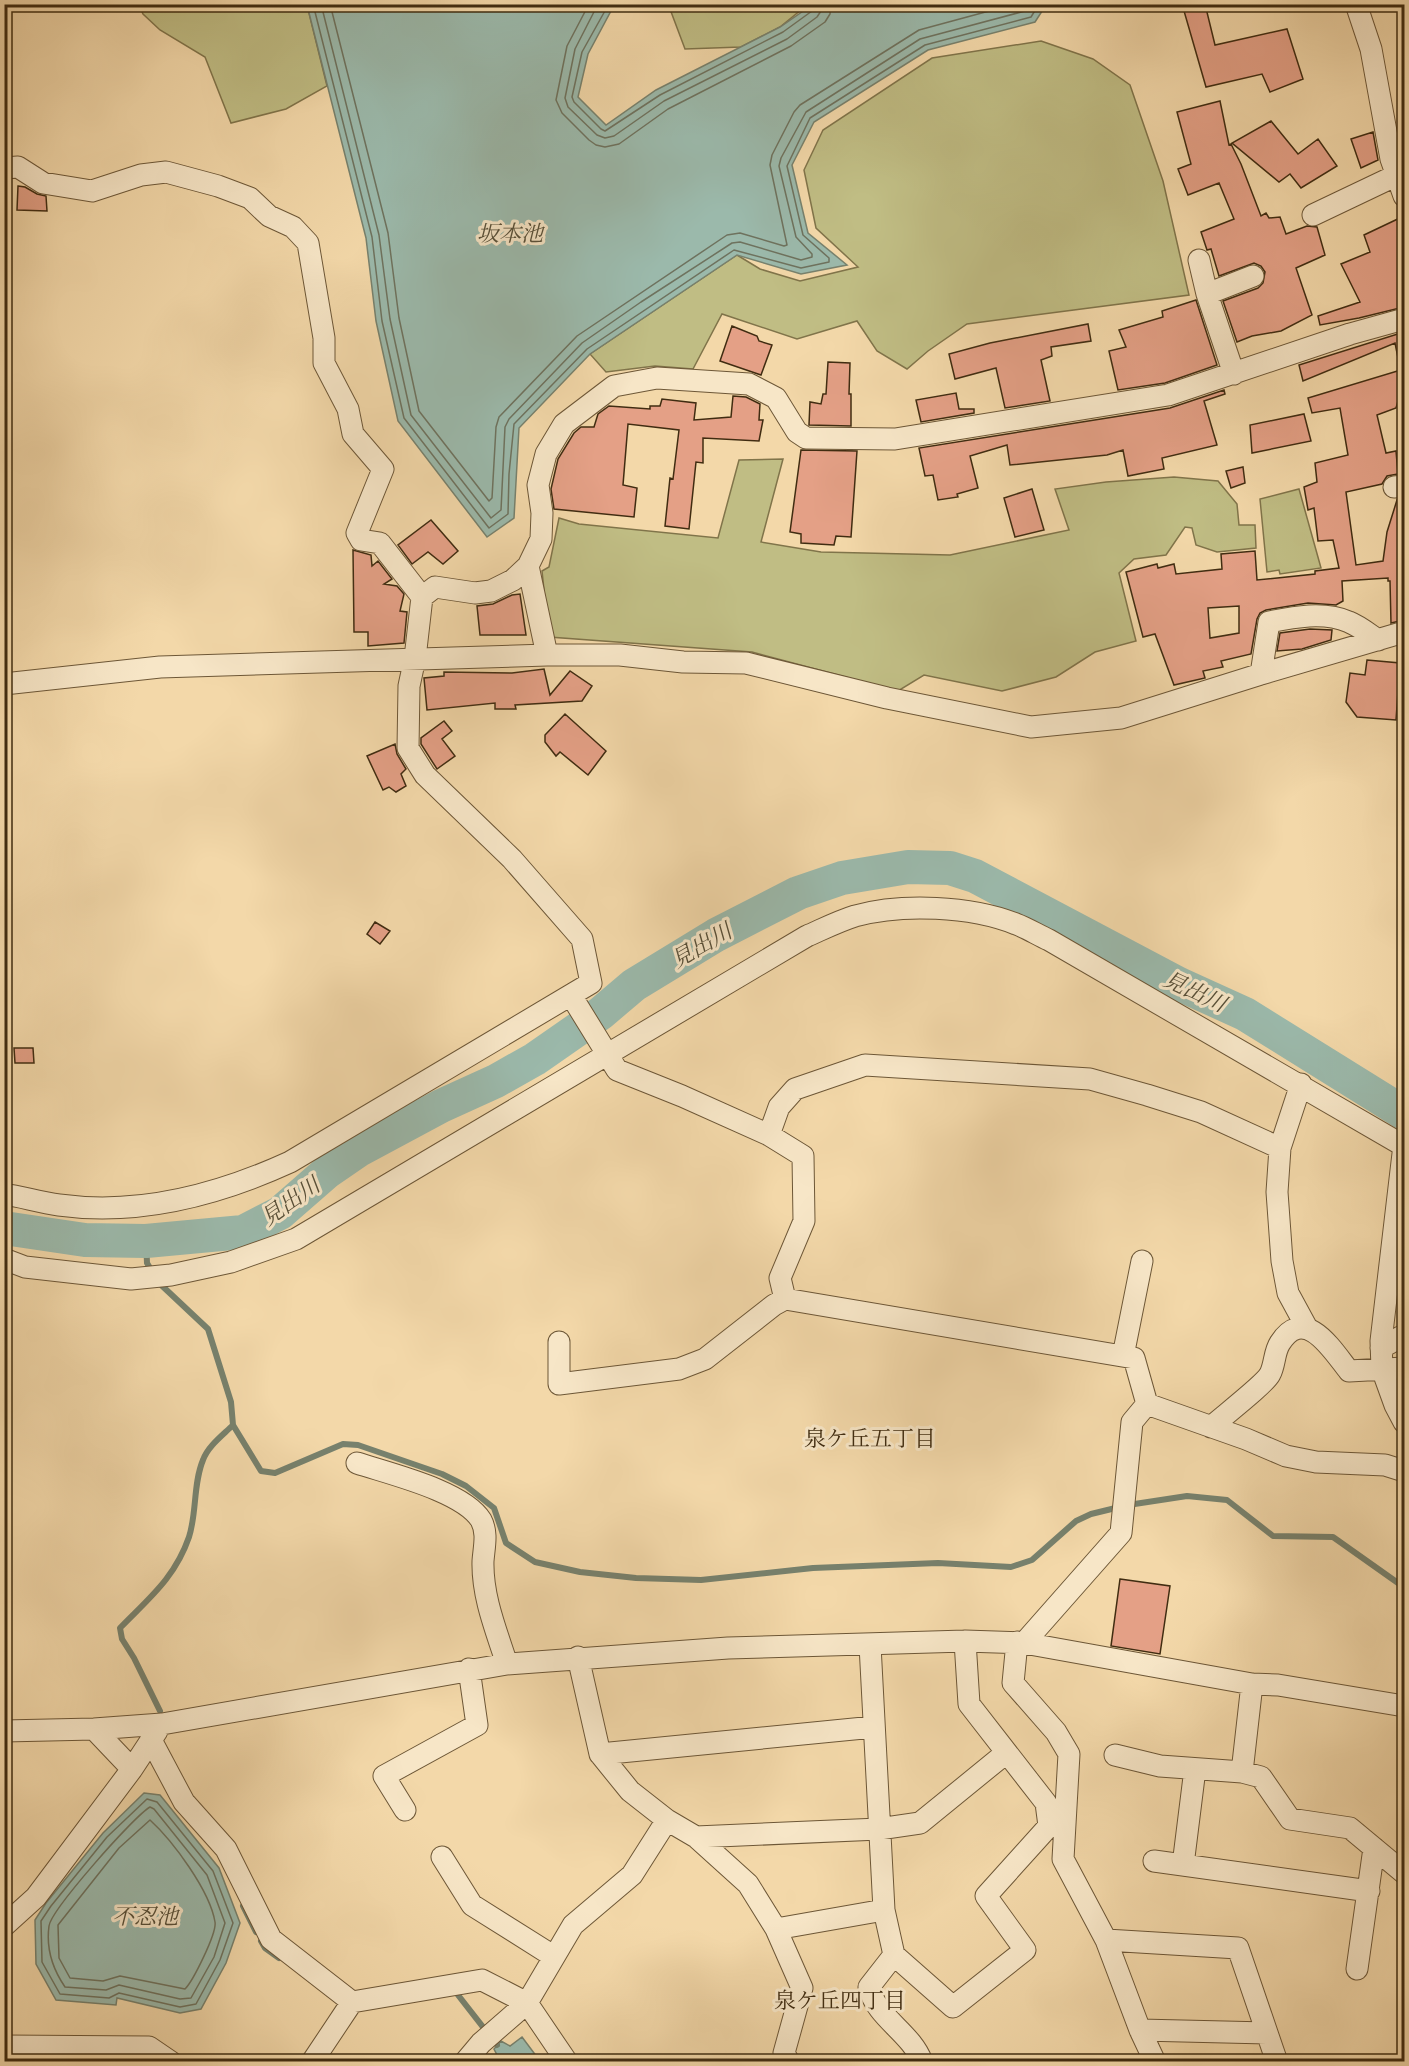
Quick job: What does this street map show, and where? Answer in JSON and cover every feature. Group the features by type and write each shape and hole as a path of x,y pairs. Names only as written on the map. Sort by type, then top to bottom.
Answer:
{"street":[{"path":"1356,4 1371,49 1391,159 1404,196"},
{"path":"4,168 18,167 43,183 92,191 141,175 166,172 218,186 250,198 269,216 293,227 308,243 324,338 324,363 348,409 353,434 383,469 357,533 361,540 380,543 422,597 415,658 409,686 408,748 425,775 512,859 582,939 591,984 290,1162 261,1175 220,1189 155,1205 120,1208 60,1205 4,1194"},
{"path":"1313,215 1397,175"},
{"path":"1199,260 1207,294 1234,374"},
{"path":"1207,294 1252,276"},
{"path":"422,597 435,587 475,593 491,591 513,580 528,566 541,539 542,513 538,485 546,454 564,424 615,386 657,378 749,384 776,398 797,432 806,438 895,439 1167,395 1350,334 1404,319"},
{"path":"528,566 547,654"},
{"path":"1261,674 1269,622 1300,616 1330,617 1349,622 1378,640"},
{"path":"4,684 160,667 547,654 620,655 683,662 746,663 887,698 1031,727 1121,718 1404,632"},
{"path":"4,1259 25,1267 131,1279 171,1275 231,1262 296,1239 807,936 855,916 895,909 977,913 1015,923 1049,940 1404,1146 1381,1348 1382,1369 1404,1422"},
{"path":"572,997 617,1070 769,1135 803,1156 804,1221 780,1278 785,1299"},
{"path":"769,1135 779,1107 795,1089 865,1065 1090,1080 1201,1112 1280,1148"},
{"path":"1300,1084 1280,1148 1277,1192 1282,1261 1288,1293 1307,1328 1324,1338 1349,1371 1404,1368"},
{"path":"1123,1356 1142,1261"},
{"path":"559,1342 559,1384 679,1369 705,1359 785,1299 1134,1358 1147,1404"},
{"path":"1211,1427 1270,1376 1280,1344 1293,1330 1307,1328"},
{"path":"1381,1348 1404,1335"},
{"path":"1147,1404 1246,1439 1286,1456 1316,1462 1385,1466 1404,1472"},
{"path":"1147,1404 1132,1422 1124,1521 1121,1533 1021,1642 1013,1683 1056,1732 1069,1754 1063,1859 1106,1940 1140,2030 1155,2061"},
{"path":"357,1463 444,1493 467,1505 481,1521 486,1537 483,1561 484,1591 507,1664"},
{"path":"870,1645 884,1910 894,1955 953,2007 1025,1950 986,1896 1049,1826 1046,1803 969,1704 965,1641"},
{"path":"4,1731 157,1732 469,1669 578,1657 728,1648 965,1641 1021,1642 1252,1684 1278,1685 1404,1706"},
{"path":"578,1657 600,1754 630,1791 667,1820 696,1837 748,1884 776,1929 802,1988 784,2053 789,2061"},
{"path":"405,1810 384,1776 477,1725 469,1669"},
{"path":"1242,1772 1252,1684"},
{"path":"600,1754 874,1727"},
{"path":"94,1730 132,1769"},
{"path":"4,1926 36,1897 157,1732"},
{"path":"157,1732 184,1802 226,1849 271,1939 352,2002"},
{"path":"696,1837 879,1829 921,1823 1006,1753"},
{"path":"1115,1755 1160,1766 1242,1772 1261,1777 1290,1819 1350,1828 1404,1873"},
{"path":"1183,1865 1195,1769"},
{"path":"465,2061 481,2043 527,2003 573,1925 632,1875 667,1820"},
{"path":"1357,1969 1374,1848"},
{"path":"442,1857 472,1905 553,1956"},
{"path":"1154,1861 1369,1891"},
{"path":"776,1929 884,1910"},
{"path":"1106,1940 1238,1948 1277,2061"},
{"path":"894,1955 869,1987 872,2000 918,2049 922,2061"},
{"path":"312,2061 352,2002 482,1980 527,2003 567,2061"},
{"path":"1140,2030 1267,2033"},
{"path":"4,2046 149,2047 171,2061"}],"shaded area":[{"path":"670,4 807,5 780,27 741,47 685,49"},
{"path":"139,5 307,5 327,86 286,109 231,123 205,57 160,30 143,14"},
{"path":"1041,41 1093,59 1130,85 1163,181 1189,295 967,324 928,351 907,369 877,351 857,321 797,339 722,314 693,369 655,366 606,372 590,354 737,255 760,269 800,281 858,267 816,228 804,170 823,130 932,58"},
{"path":"783,459 761,542 821,552 950,555 1069,530 1055,489 1106,482 1174,477 1218,481 1237,504 1239,525 1255,525 1256,548 1217,552 1196,545 1192,528 1185,527 1166,555 1134,559 1119,573 1136,641 1095,652 1056,677 1002,691 924,675 898,691 752,652 549,637 542,571 549,567 559,518 579,524 718,538 739,460"},
{"path":"1299,489 1321,568 1280,574 1279,570 1267,572 1260,499"}],"water":[{"name":"坂本池","path":"307,5 612,5 588,54 578,97 606,125 656,90 780,27 812,5 1046,5 1035,22 928,50 814,122 792,165 808,233 847,265 801,274 737,255 590,354 519,428 514,518 487,537 398,421 376,321 366,238"},
{"name":"不忍池","path":"144,1793 160,1795 219,1868 240,1923 226,1963 201,2009 180,2013 117,1998 116,2005 56,2000 36,1964 35,1920 46,1903 103,1833"},
{"path":"522,2037 540,2061 485,2061 497,2055 494,2049 501,2041 510,2046"}],"building":[{"path":"1182,4 1205,4 1215,45 1287,29 1303,79 1270,92 1262,74 1206,87"},
{"path":"1220,101 1229,145 1231,144 1241,164 1261,216 1266,213 1269,218 1280,217 1286,234 1307,226 1317,227 1325,255 1296,268 1312,315 1281,331 1252,336 1237,342 1223,301 1258,288 1263,283 1265,272 1261,266 1254,263 1219,276 1211,249 1207,250 1201,232 1234,219 1219,183 1188,195 1178,169 1191,164 1177,112"},
{"path":"1271,121 1298,154 1318,139 1337,166 1301,188 1290,174 1279,182 1232,143"},
{"path":"1373,132 1378,160 1361,168 1351,139"},
{"path":"18,186 46,196 47,211 17,210"},
{"path":"1404,216 1404,307 1320,325 1318,316 1360,302 1341,264 1370,252 1364,235"},
{"path":"1196,300 1217,365 1165,383 1118,390 1109,351 1126,347 1119,330 1163,317 1162,311"},
{"path":"1088,324 1091,341 1051,347 1052,356 1041,360 1050,401 1005,408 996,368 955,379 949,354 990,343"},
{"path":"732,326 757,336 759,341 772,345 761,375 720,361"},
{"path":"1404,332 1404,358 1398,358 1395,343 1303,381 1299,365"},
{"path":"828,362 850,363 851,426 809,425 810,402 821,404 823,394 826,394"},
{"path":"1404,369 1404,399 1398,401 1396,408 1377,415 1386,453 1396,451 1398,474 1387,476 1382,484 1346,492 1356,565 1383,561 1387,532 1397,500 1404,499 1404,620 1391,623 1388,578 1342,581 1343,601 1336,605 1308,603 1266,610 1260,613 1257,619 1251,654 1221,661 1223,667 1203,671 1205,678 1174,685 1155,634 1143,637 1126,572 1157,564 1158,568 1174,564 1176,574 1222,569 1221,554 1255,551 1257,580 1315,574 1315,571 1339,568 1333,540 1318,541 1314,508 1308,510 1304,487 1317,482 1315,463 1348,455 1340,408 1312,413 1308,398","holes":["1239,606 1239,633 1210,638 1208,608"]},
{"path":"1224,390 1225,394 1204,401 1217,445 1162,458 1164,469 1128,476 1123,450 1107,455 1010,465 1007,445 970,456 978,488 957,494 958,497 938,500 933,475 925,476 919,448 1170,408"},
{"path":"956,393 959,409 974,409 974,413 921,422 916,400"},
{"path":"733,396 746,397 760,404 759,420 763,420 759,441 703,438 703,463 696,462 689,529 665,526 670,478 673,479 679,430 628,424 623,485 637,488 634,517 554,509 551,489 558,459 574,433 581,427 594,427 598,414 609,406 650,409 650,406 660,406 662,399 696,403 694,420 731,417"},
{"path":"1304,414 1311,441 1252,453 1250,425"},
{"path":"801,450 857,451 851,537 836,536 834,545 801,543 801,534 790,532"},
{"path":"1243,467 1245,483 1231,488 1226,471"},
{"path":"1032,489 1044,530 1015,537 1004,498"},
{"path":"431,520 458,551 443,564 428,552 412,564 398,545"},
{"path":"353,550 371,555 372,566 378,561 392,579 384,584 397,586 404,594 400,611 407,612 404,643 368,646 368,632 354,632"},
{"path":"520,594 526,635 480,635 477,606 493,604 512,595"},
{"path":"1310,629 1332,630 1331,640 1302,649 1277,651 1280,633"},
{"path":"1367,660 1400,663 1396,720 1357,717 1346,702 1350,673 1365,675"},
{"path":"544,669 550,695 570,671 592,686 582,701 515,705 516,709 495,709 495,703 427,710 424,678 444,676 444,672 512,673"},
{"path":"565,714 606,751 588,775 560,752 556,756 545,742 545,735"},
{"path":"444,721 452,731 442,739 455,756 437,769 421,744 421,738"},
{"path":"395,744 397,754 406,769 401,774 406,786 396,792 389,787 383,790 367,756"},
{"path":"375,922 390,931 380,944 367,934"},
{"path":"14,1048 33,1048 34,1063 15,1063"},
{"path":"1120,1579 1170,1586 1160,1654 1111,1646"}],"waterway":[{"name":"見出川","path":"4,1228 85,1240 146,1241 243,1232 280,1213 327,1172 359,1150 535,1059 601,1013 634,985 716,935 798,893 842,878 908,867 950,868 975,876 1179,984 1245,1014 1404,1113"},
{"path":"146,1241 147,1263 153,1273"},
{"path":"158,1282 208,1329 231,1402 233,1425 261,1471 275,1473 343,1444 358,1445 442,1474 466,1486 494,1508 506,1543 535,1562 580,1572 636,1578 701,1580 813,1568 938,1563 1011,1567 1032,1560 1076,1521 1091,1514 1128,1505 1187,1496 1227,1500 1273,1536 1333,1537 1404,1585"},
{"path":"160,1711 122,1639 120,1628 160,1587 176,1564 189,1537 198,1479 205,1455 233,1425"},
{"path":"243,1906 256,1932"},
{"path":"261,1941 265,1948 279,1958"},
{"path":"458,1995 497,2045"}],"district":[{"name":"泉ケ丘五丁目","path":"870,1438"},
{"name":"泉ケ丘四丁目","path":"840,2000"}]}
